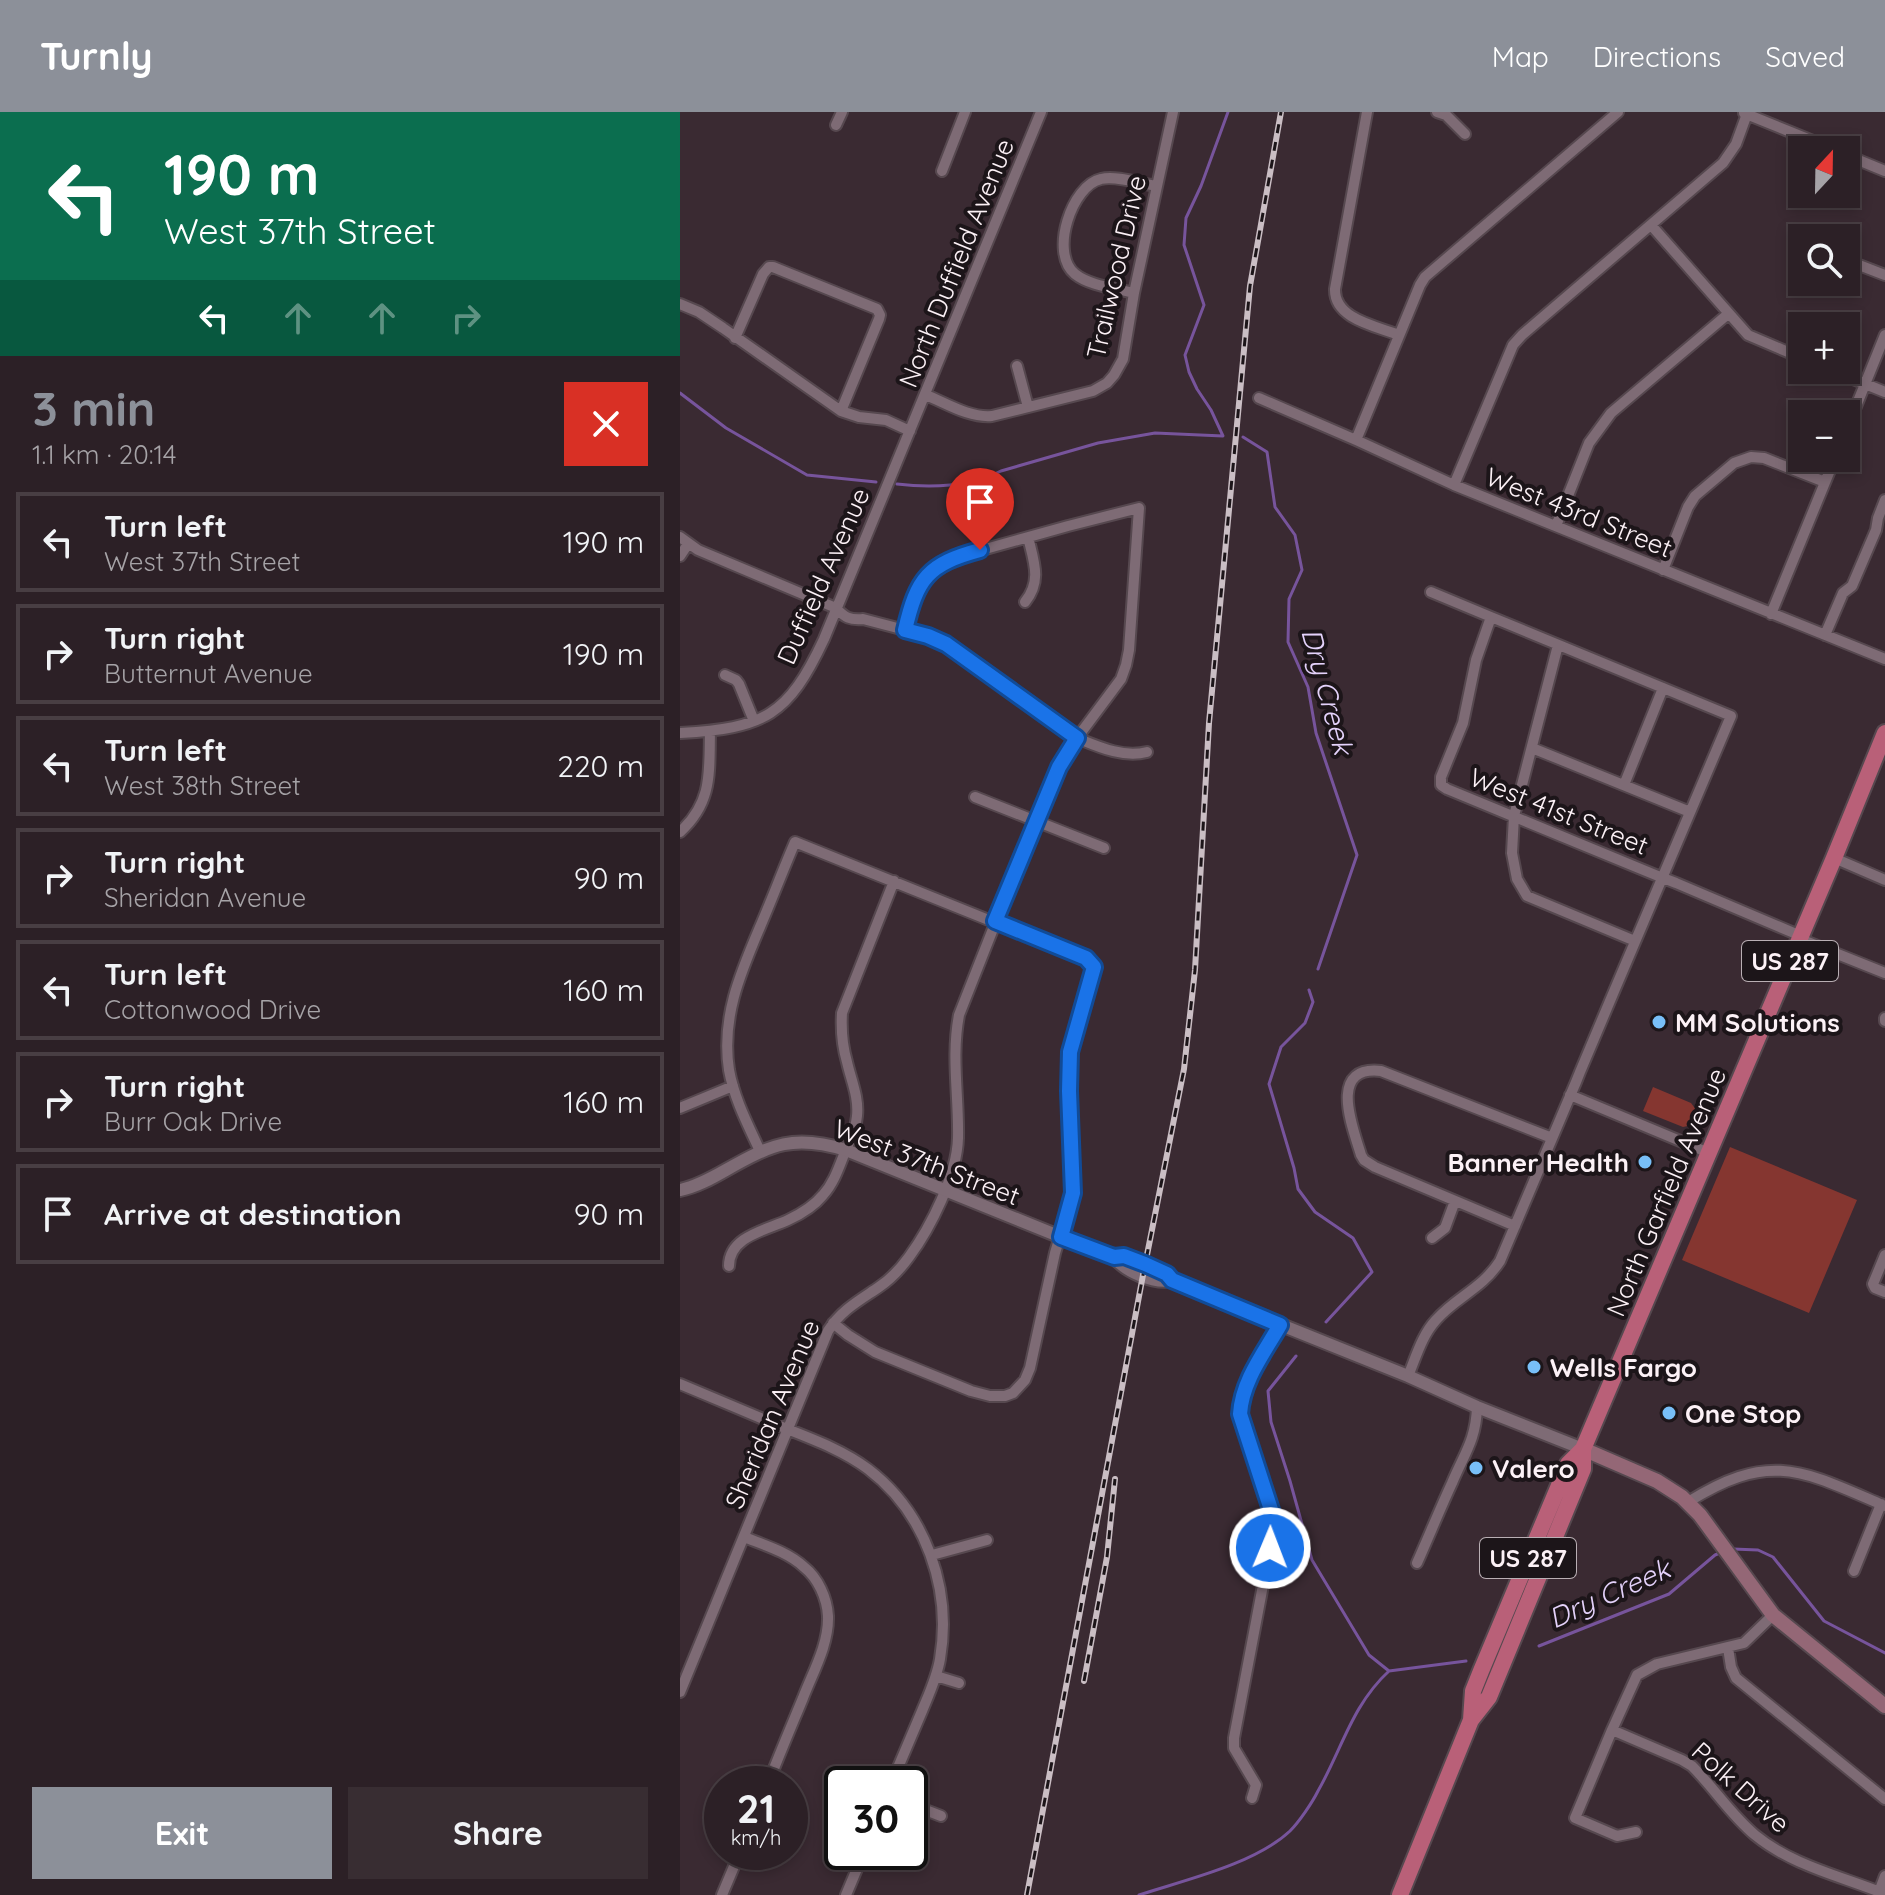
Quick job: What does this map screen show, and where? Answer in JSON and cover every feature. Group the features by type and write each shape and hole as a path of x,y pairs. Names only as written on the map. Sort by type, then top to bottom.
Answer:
{"highway":[{"name":"North Garfield Avenue","path":"1400,1895 1471,1720 1473,1691 1481,1671 1568,1464 1583,1449 1885,733"}],"main road":[{"path":"1583,1449 1657,1481 1688,1502 1773,1615 1885,1706"}],"street":[{"path":"836,125 842,112"},
{"path":"942,171 965,112"},
{"name":"North Duffield Avenue","path":"910,431 1041,112"},
{"name":"Trailwood Drive","path":"926,395 983,417 1093,391 1114,375 1123,359 1173,112"},
{"path":"1367,112 1335,300 1345,314 1399,335"},
{"path":"1437,112 1446,115 1465,134"},
{"path":"1356,440 1420,285 1431,271 1618,112"},
{"path":"1454,485 1513,345 1522,335 1729,156 1745,113 1801,136"},
{"path":"1860,161 1885,171"},
{"path":"1134,293 1076,274 1064,257 1064,234 1079,196 1093,181 1106,178 1157,186"},
{"path":"1651,225 1728,314 1754,339 1788,352"},
{"path":"1860,265 1885,275"},
{"path":"735,338 769,267 877,309 879,319 841,411"},
{"path":"680,304 699,312 841,411 886,420 910,431"},
{"path":"1556,526 1589,443 1611,413 1728,314"},
{"path":"1859,400 1885,335"},
{"path":"1017,366 1028,407"},
{"path":"1860,382 1885,392"},
{"name":"West 43rd Street","path":"1259,398 1454,485 1885,659"},
{"name":"Duffield Avenue","path":"754,721 782,705 800,684 818,651 910,431"},
{"path":"1663,570 1695,496 1734,463 1751,457 1764,458 1825,482"},
{"path":"1771,614 1829,472"},
{"path":"1825,635 1843,593 1852,586 1885,500"},
{"name":"Sheridan Avenue","path":"680,1692 821,1344 833,1323 859,1299 888,1281 900,1268 923,1237 944,1190 957,1157 954,1068 956,1032 962,1003 1059,767 1125,672 1139,508 1028,537"},
{"path":"905,630 917,589 937,568 963,554 1028,537 1035,582 1025,602"},
{"path":"680,556 684,540 698,550 836,608 844,617 928,636 946,644 1077,738 1100,748 1134,755 1147,752"},
{"path":"1408,1376 1435,1320 1484,1282 1500,1261 1731,716 1431,592"},
{"name":"West 41st Street","path":"1491,617 1476,660 1463,723 1441,777 1441,785 1885,973"},
{"path":"1558,645 1514,816 1512,853 1517,879 1527,896 1635,941"},
{"path":"680,733 735,727 754,721 739,684 725,675"},
{"path":"1624,785 1663,688"},
{"path":"680,832 703,803 709,778 710,731"},
{"path":"1532,748 1690,812"},
{"path":"975,797 1104,848"},
{"path":"760,1151 733,1086 727,1049 730,1010 739,978 795,842 1086,958 1093,964 1094,972 1070,1052 1073,1193 1052,1266 1030,1368 1015,1398 971,1391 875,1352 833,1323"},
{"path":"1834,858 1885,880"},
{"path":"729,1266 731,1253 743,1240 798,1215 820,1199 834,1179 856,1127 857,1104 843,1043 842,1013 894,881"},
{"path":"1515,1226 1364,1160 1347,1104 1350,1086 1358,1075 1375,1070 1388,1073 1552,1138"},
{"path":"680,1108 733,1086"},
{"path":"1570,1095 1709,1153"},
{"name":"West 37th Street","path":"680,1190 715,1176 760,1151 784,1144 827,1144 1114,1257 1121,1265 1143,1275 1164,1282 1172,1280 1583,1449"},
{"path":"1432,1238 1445,1228 1455,1201"},
{"path":"1885,1255 1873,1284 1885,1292"},
{"path":"1252,1798 1256,1785 1234,1748 1234,1738 1275,1522 1240,1414 1245,1388 1280,1325"},
{"path":"680,1386 836,1450 870,1470 908,1512 921,1533 932,1555 941,1596 942,1643 936,1676 898,1766"},
{"path":"1417,1563 1472,1443 1477,1407"},
{"path":"1688,1502 1736,1477 1780,1470 1822,1479 1883,1505 1854,1571"},
{"path":"744,1537 803,1565 816,1580 828,1616 821,1653 775,1766"},
{"path":"932,1555 987,1540"},
{"path":"1636,1832 1617,1836 1575,1818 1631,1686 1642,1672 1657,1664 1738,1646 1750,1639 1773,1615"},
{"path":"1728,1648 1736,1678 1885,1799"},
{"path":"936,1676 959,1683"},
{"name":"Polk Drive","path":"1612,1730 1692,1766 1742,1823 1781,1852 1808,1866 1882,1893"},
{"path":"928,1811 941,1816"},
{"path":"722,1895 732,1870"},
{"path":"846,1895 856,1870"},
{"path":"1882,1893 1885,1876"}],"shaded area":[{"path":"1653,1087 1691,1103 1697,1111 1692,1125 1683,1127 1643,1111"},
{"path":"1730,1147 1857,1200 1809,1313 1682,1260"}],"waterway":[{"path":"897,484 936,486 964,483 1098,443 1155,433 1223,436 1189,372 1185,355 1204,305 1184,245 1186,218 1228,112"},
{"name":"Dry Creek","path":"680,393 726,428 807,475 876,482"},
{"name":"Dry Creek","path":"1243,437 1267,452 1275,507 1295,535 1302,570 1289,599 1288,642 1308,687 1316,733 1357,855 1318,969"},
{"name":"Dry Creek","path":"1309,990 1313,1002 1305,1023 1281,1047 1269,1084 1298,1189 1315,1212 1353,1238 1372,1272 1326,1322"},
{"name":"Dry Creek","path":"1296,1356 1268,1391 1271,1422 1312,1560 1369,1655 1389,1671 1466,1661"},
{"name":"Dry Creek","path":"1733,1549 1758,1550 1773,1557 1824,1621 1885,1653"},
{"name":"Dry Creek","path":"1539,1646 1669,1594 1722,1552"},
{"path":"1139,1895 1239,1862 1275,1843 1290,1831 1315,1796 1366,1698 1389,1671"}],"railway":[{"path":"1027,1895 1184,1069 1195,970 1209,723 1250,286 1281,112"},
{"path":"1084,1681 1107,1557 1115,1479"}],"place":[{"name":"MM Solutions","path":"1659,1022"},
{"name":"Banner Health","path":"1645,1162"},
{"name":"Wells Fargo","path":"1534,1367"},
{"name":"One Stop","path":"1669,1413"},
{"name":"Valero","path":"1476,1468"}],"route":[{"path":"980,550 953,558 926,578 917,589 905,630 946,644 1077,738 1059,767 995,921 1086,958 1094,967 1070,1052 1073,1193 1061,1237 1114,1257 1124,1256 1145,1264 1167,1274 1172,1280 1280,1325 1245,1388 1240,1414 1275,1522 1270,1548"}]}
